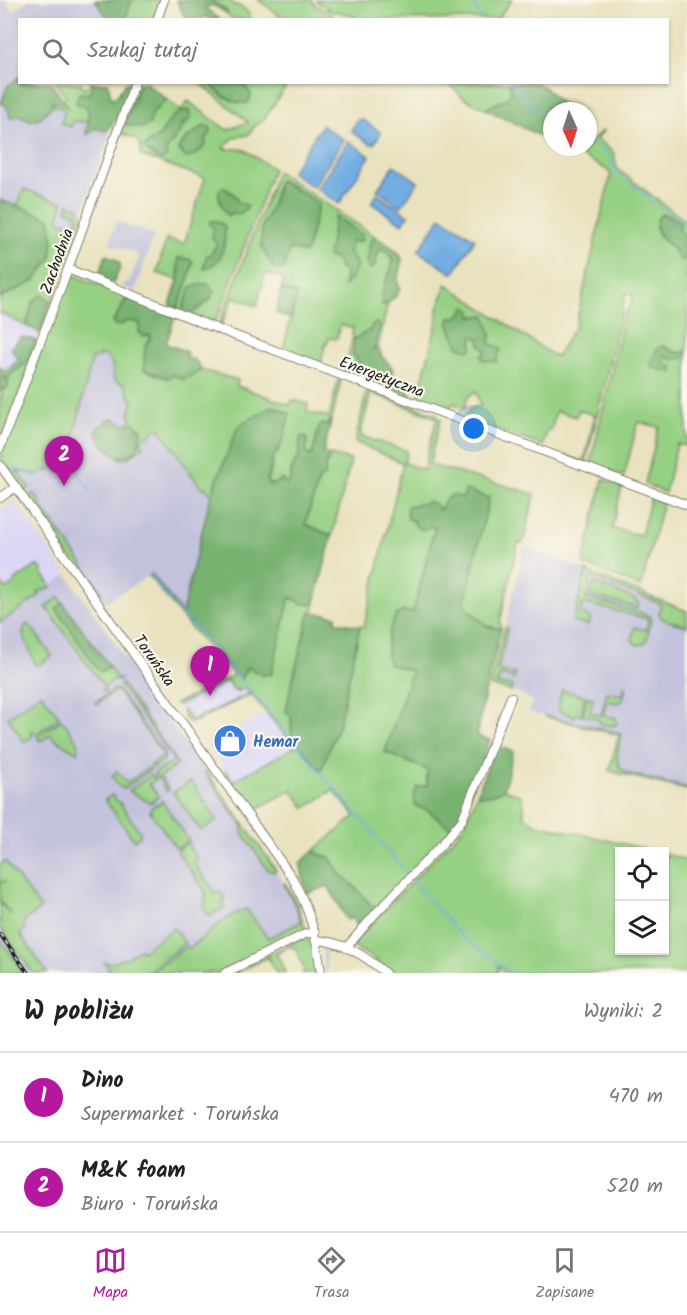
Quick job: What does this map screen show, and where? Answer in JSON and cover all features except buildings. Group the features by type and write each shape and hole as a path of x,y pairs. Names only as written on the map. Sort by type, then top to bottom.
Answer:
{"street":[{"path":"158,18 164,0"},
{"name":"Zachodnia","path":"0,448 68,269 134,84"},
{"name":"Energetyczna","path":"68,269 215,328 687,505"},
{"name":"Toruńska","path":"0,465 293,879 308,909 316,936 321,973"},
{"path":"0,498 16,487"},
{"path":"346,948 462,820 511,697"},
{"path":"225,973 305,934 316,936 367,958 385,973"}],"shaded area":[{"path":"0,0 4,0 13,11 28,0 95,0 108,18 18,18 18,78 8,85 114,122 77,227 0,200"},
{"path":"117,221 154,235 135,291 120,286 130,281 139,256 134,252 109,244"},
{"path":"55,286 29,358 0,379 0,294"},
{"path":"97,336 211,495 182,613 152,574 106,602 12,469"},
{"path":"14,500 67,575 51,586 38,567 5,590 0,582 0,511"},
{"path":"527,547 687,611 687,790 610,771 619,735 529,712 532,701 524,695 491,686 524,549"},
{"path":"38,567 51,586 67,575 284,883 296,904 305,928 214,973 0,973 0,582 6,589"},
{"path":"235,675 251,694 191,723 177,702"},
{"path":"267,712 296,747 233,781 207,745"}],"green space":[{"path":"95,0 132,0 126,18 108,18"},
{"path":"132,0 161,0 154,18 126,18"},
{"path":"177,0 210,0 227,11 227,14 216,7 205,8 219,18 205,16 187,18"},
{"path":"211,0 230,0 234,5 247,11 250,18 232,18 225,9"},
{"path":"258,0 311,0 319,8 327,10 330,9 316,0 512,0 498,18 356,18 334,11 329,18 283,18"},
{"path":"18,78 18,84 52,84 68,107 52,101 52,106 40,118 31,121 20,115 10,118 7,106 1,103 8,86"},
{"path":"57,84 81,84 84,89 94,84 85,106 89,114 87,122 73,121 71,127 61,123 65,110 52,105 52,101 67,106 63,100 66,97"},
{"path":"94,84 108,84 111,98 116,97 125,84 132,84 120,115 106,131 94,128 86,134 89,114 85,106 76,102 80,93 89,94"},
{"path":"137,84 140,84 127,119 152,113 165,101 165,98 181,111 188,101 227,130 248,122 201,84 209,84 224,97 251,94 243,84 287,84 263,121 256,125 248,135 235,137 223,148 245,150 273,169 217,319 206,321 189,314 211,299 194,287 183,307 185,311 175,308 186,287 193,262 178,258 178,280 157,273 166,239 184,244 205,178 140,155 139,143 134,138 121,133 77,255 79,268 98,277 82,272 74,265 74,262","holes":["191,118 167,149 146,145"]},
{"path":"140,84 147,84 165,98 165,101 152,113 150,124 142,128 126,125"},
{"path":"209,84 243,84 251,94 249,102 238,103"},
{"path":"449,84 510,84 512,94 506,101 486,109 465,99"},
{"path":"510,84 537,84 544,87 560,102 543,102 543,138 486,109 511,94"},
{"path":"188,110 191,118 183,125 167,149 164,159 159,160 146,150 144,147 160,135 171,118"},
{"path":"205,126 210,127 211,132 206,139 205,146 186,158 178,149 197,130"},
{"path":"597,139 614,153 617,169 687,222 687,238 680,231 680,225 669,216 661,215 657,226 660,238 674,250 682,261 687,259 687,351 678,353 663,346 652,367 672,372 663,363 666,357 687,357 687,446 677,444 665,493 645,484 659,427 638,422 624,476 590,466 625,313 633,295 626,293 585,465 567,458 566,455 584,462 595,415 578,410 576,417 556,411 551,431 547,431 543,446 464,418 473,408 481,406 476,391 467,398 465,408 452,403 450,411 449,407 417,401 437,322 437,312 446,284 556,357 575,327 611,174 583,156 597,156","holes":["483,315 491,333 490,343 499,347 498,354 485,353 479,338 474,337 458,346 449,325 450,317"]},
{"path":"277,171 376,237 370,242 374,267 379,248 385,250 391,257 393,266 385,282 383,306 388,303 378,347 372,351 380,327 370,330 353,354 370,383 344,373 353,328 340,325 337,338 329,338 325,344 321,364 283,350 297,294 281,289 284,279 265,273 257,306 234,297 221,326 219,325","holes":["280,180 319,203 306,253 290,249 283,269 262,226","335,216 351,241 344,285 345,271 340,269"]},
{"path":"279,180 319,203 306,253 290,249 283,270 273,267 261,245 262,226 272,205"},
{"path":"223,187 234,194 238,202 248,206 247,208 239,214 231,213 228,216 219,197 219,190"},
{"path":"24,189 63,203 58,220 75,226 78,214 67,210 69,204 80,209 83,216 41,333 38,334 50,300 33,301 26,326 0,313 0,298 34,281 51,259 53,238 50,218 17,206"},
{"path":"0,200 50,218 53,238 51,259 34,281 0,298"},
{"path":"663,214 680,223 680,231 687,238 683,244 687,259 679,260 658,233 656,221"},
{"path":"335,216 362,235 362,240 351,241 349,252 357,265 352,278 344,286 345,271 340,269 338,260 328,257"},
{"path":"210,221 217,221 225,226 224,242 217,262 204,269 206,256 211,254 217,244 212,236 214,229"},
{"path":"376,237 399,253 402,261 397,281 399,291 393,299 382,306 383,290 393,263 390,255 380,248 374,267 370,269 367,265 370,242"},
{"path":"106,255 116,259 120,264 113,283 98,277"},
{"path":"178,258 189,259 193,262 186,287 175,308 170,305 179,278"},
{"path":"76,276 128,296 113,322 115,325 120,325 128,321 138,322 139,332 143,336 150,335 145,347 144,370 167,378 174,375 190,376 202,370 238,380 237,386 290,405 292,400 308,404 307,412 329,417 338,380 341,381 332,418 317,436 312,455 306,452 307,438 301,437 298,461 291,470 290,481 286,484 279,481 275,484 268,484 267,479 271,471 273,456 278,451 290,414 275,407 270,407 237,429 211,495 205,487 202,489 159,428 140,441 144,447 127,458 120,459 117,457 126,458 134,450 142,430 131,423 127,424 132,419 129,415 133,401 125,384 114,378 110,360 100,354 98,358 92,358 69,457 71,460 61,467 58,464 47,472 45,470 37,475 16,471 28,485 28,489 23,490 0,456 66,282"},
{"path":"208,284 214,292 203,305 189,314 183,307 191,287"},
{"path":"281,289 297,294 291,319 276,313"},
{"path":"41,295 50,300 39,332 26,326 33,302"},
{"path":"128,296 175,316 166,344 187,352 186,358 195,360 202,370 184,380 174,375 167,378 144,370 145,346 150,335 143,336 139,332 138,322 128,321 115,325 113,322"},
{"path":"466,307 471,310 473,317 485,315 491,333 490,343 500,347 501,350 497,362 483,360 481,356 485,350 480,345 479,338 472,338 472,349 467,350 458,346 449,325 450,317 458,317"},
{"path":"377,323 380,327 373,350 378,347 382,357 392,367 395,378 407,388 412,399 370,383 353,354 354,339"},
{"path":"21,337 35,340 28,362 11,376 4,378 9,380 7,388 0,391 0,367 4,371 19,360 11,348"},
{"path":"35,340 38,344 0,442 0,397 2,396 0,391 7,388 9,380 3,379 28,362"},
{"path":"663,346 678,353 687,351 687,357 674,360 666,357 663,363 673,367 672,372 652,367 650,362 658,348"},
{"path":"369,389 438,415 437,418 441,419 430,465 535,494 523,543 518,543 500,621 501,629 487,626 464,605 489,498 463,498 440,510 423,504 410,505 416,526 435,526 413,613 397,614 389,632 388,664 412,671 385,752 427,770 427,810 452,829 377,908 340,874 329,857 314,851 355,816 333,790 305,808 292,790 254,810 258,818 254,817 234,786 225,770 233,781 295,747 251,694 192,723 186,720 183,710 191,721 249,694 246,689 234,690 228,681 179,705 175,704 234,675 190,627 149,576 152,574 182,613 242,678 247,667 259,673 284,622 290,597 310,605 315,602 313,612 310,612 291,686 291,727 292,737 320,770 339,724 360,626 364,626 403,463 355,442","holes":["371,393 437,418 424,470 404,463 407,451 360,436"]},
{"path":"270,407 290,414 282,443 272,460 267,479 269,484 275,484 283,479 286,484 290,481 294,462 298,460 301,437 307,438 306,452 312,455 319,427 323,424 327,426 332,418 323,453 330,455 325,465 325,474 319,479 305,524 332,536 315,602 306,604 290,597 271,675 262,676 247,667 241,679 182,613 211,495 237,429"},
{"path":"108,419 124,424 135,423 137,428 142,429 137,449 126,458 108,449 96,433"},
{"path":"330,455 351,460 332,536 305,524"},
{"path":"603,479 622,486 612,529 641,535 651,497 663,502 641,587 583,564"},
{"path":"466,490 489,498 464,605 487,626 501,629 477,733 479,737 490,740 463,814 452,829 427,810 415,806 414,795 417,787 427,786 427,770 385,752 412,671 388,664 387,644 391,626 397,614 404,611 413,613 435,526 421,530 413,520 408,519 406,507 428,501 436,504 440,510 445,500 452,495 463,498"},
{"path":"32,494 40,501 102,592 95,593 31,502 29,497"},
{"path":"38,565 52,587 38,592 40,595 0,623 0,582 6,589"},
{"path":"586,571 687,611 687,626 662,619 659,613 661,604 591,577 586,598 651,617 646,641 638,645 632,639 635,627 646,630 648,619 583,603 580,614 591,617 589,624 573,622"},
{"path":"594,583 635,599 639,603 637,608 590,596"},
{"path":"59,597 63,603 56,609 101,672 109,666 117,679 121,679 117,681 115,679 106,686 104,692 102,691 105,688 46,607"},
{"path":"63,603 109,666 101,672 56,608"},
{"path":"310,612 336,616 336,622 360,626 339,724 321,771 292,737 291,716 286,711"},
{"path":"28,624 52,656 39,665 36,665 23,634"},
{"path":"505,627 508,628 498,670 515,674 514,679 500,675 497,684 512,686 511,691 490,686"},
{"path":"122,684 178,764 160,777 169,790 167,792 158,778 149,784 159,797 150,803 129,791 151,775 154,778 156,776 154,773 174,761 121,687"},
{"path":"624,684 626,687 623,700 617,703 607,701 603,715 616,718 616,725 599,723 599,719 583,715 587,697 593,698 590,712 601,715 607,692 623,695"},
{"path":"117,689 119,691 164,754 165,758 124,789 112,776 117,771 127,783 164,756 117,690 95,703"},
{"path":"562,690 585,696 581,715 576,714 575,717 559,711"},
{"path":"41,693 60,718 37,733 31,730 33,736 24,742 8,717"},
{"path":"544,716 620,733 617,757 622,770 687,788 687,790 609,771 619,735"},
{"path":"63,721 78,742 78,753 53,738 51,734 40,741 37,736"},
{"path":"495,746 513,751 504,789 491,795 477,795"},
{"path":"206,771 275,871 268,870 242,832 243,826 204,772"},
{"path":"191,781 217,820 201,831 173,793"},
{"path":"504,789 521,796 524,816 536,824 637,847 615,847 615,955 669,955 669,855 687,860 687,973 506,973 498,966 498,973 390,973 370,956 356,949 357,939 464,827 477,795 497,793"},
{"path":"112,795 140,832 140,836 134,840 105,800"},
{"path":"162,801 189,840 178,848 150,811"},
{"path":"188,842 198,860 194,863 216,894 220,891 226,901 222,904 225,907 210,916 204,909 206,892 177,851"},
{"path":"314,851 329,857 340,874 377,908 359,928 352,918 347,920 328,886 308,893 306,890 300,863"},
{"path":"5,861 41,908 24,921 24,930 20,934 47,973 33,973 0,927 0,903 11,915 0,901 0,884 6,881 0,883 0,865"},
{"path":"285,883 298,906 306,931 221,973 150,973 187,946 190,948 224,921 246,909 268,938 301,922"},
{"path":"174,928 185,943 146,973 111,973 104,962 114,963 140,949 142,951"},
{"path":"306,938 313,944 317,973 301,973 305,971 296,949 289,946 277,954 285,973 276,973 268,957 237,973 230,973 301,939"},
{"path":"0,939 24,973 0,973"}],"water":[{"path":"362,119 380,132 374,144 353,133 352,129 358,120"},
{"path":"322,125 344,140 313,187 291,172"},
{"path":"348,141 370,156 339,204 317,189"},
{"path":"394,165 418,182 401,207 377,190"},
{"path":"377,194 408,215 403,224 371,203"},
{"path":"441,217 475,239 453,274 418,251"}],"waterway":[{"path":"473,0 480,18"},
{"path":"514,84 531,107 543,113"},
{"path":"597,146 610,155 614,172 627,181"},
{"path":"629,183 687,226"},
{"path":"7,467 39,474 65,455 69,460"},
{"path":"75,468 91,491"},
{"path":"150,575 408,874"},
{"path":"413,881 463,938 512,973"},
{"path":"326,973 324,951 327,948 335,949"}],"railway":[{"path":"0,934 28,973"}],"place":[{"name":"M&K foam","path":"64,486"},
{"name":"Dino","path":"210,696"},
{"name":"Hemar","path":"230,741"}]}
